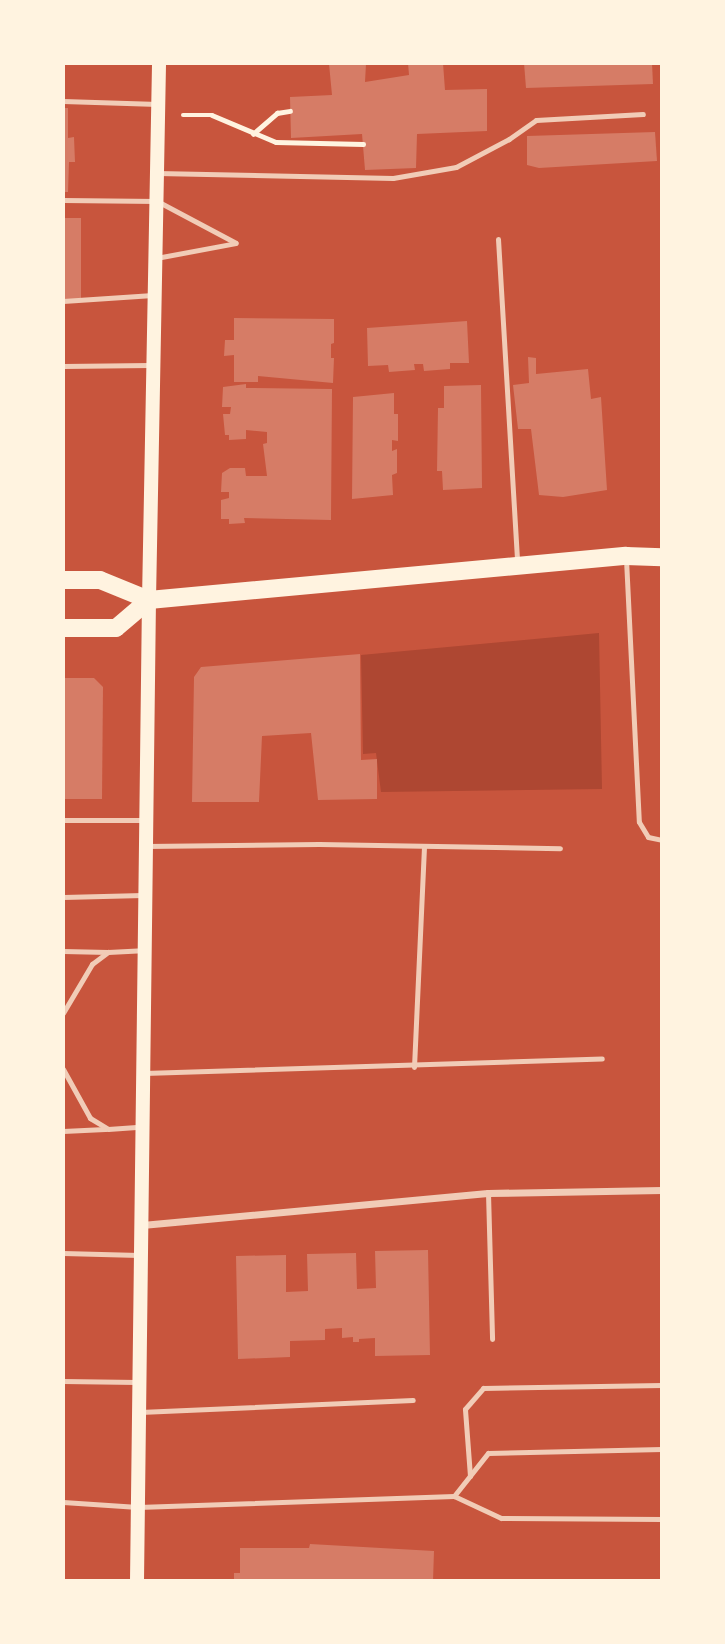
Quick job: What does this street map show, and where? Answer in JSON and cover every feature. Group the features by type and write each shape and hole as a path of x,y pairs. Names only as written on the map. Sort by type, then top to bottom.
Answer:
{"main road":[{"path":"137,1581 153,295 159,63"},
{"path":"63,580 100,580 149,600 626,556 662,557"},
{"path":"63,628 116,628 149,600"}],"street":[{"path":"142,1225 488,1194 662,1189"}],"lane":[{"path":"63,101 159,104"},
{"path":"157,173 393,178 456,167 509,139 536,120 643,114"},
{"path":"63,200 157,201 236,243 156,258"},
{"path":"498,239 517,566"},
{"path":"63,301 153,295"},
{"path":"63,366 153,365"},
{"path":"626,556 639,821 648,837 662,840"},
{"path":"63,820 146,820"},
{"path":"146,846 560,848"},
{"path":"414,1067 424,846"},
{"path":"63,898 146,895"},
{"path":"63,951 145,950"},
{"path":"63,1013 92,964 108,952"},
{"path":"144,1073 414,1067 602,1059"},
{"path":"63,1069 90,1118 108,1129"},
{"path":"63,1131 143,1127"},
{"path":"488,1194 492,1339"},
{"path":"63,1253 142,1255"},
{"path":"63,1381 140,1382"},
{"path":"470,1476 465,1409 484,1388 662,1385"},
{"path":"140,1412 413,1400"},
{"path":"454,1496 488,1453 662,1449"},
{"path":"63,1502 138,1507 454,1496 501,1518 662,1519"}],"path":[{"path":"253,134 276,113 290,111"},
{"path":"183,115 212,115 276,142 363,144"}],"shaded area":[{"path":"599,633 602,789 381,792 376,753 363,754 361,655"}],"building":[{"path":"408,63 443,63 445,90 487,89 487,131 417,134 416,168 365,170 362,134 291,138 290,97 332,95 329,64 366,64 365,82 409,75"},
{"path":"524,63 652,63 653,84 526,88"},
{"path":"63,108 68,108 68,138 74,137 75,162 69,162 68,192 63,192"},
{"path":"655,132 657,161 539,168 527,165 527,136"},
{"path":"63,218 81,218 81,299 63,299"},
{"path":"234,318 334,319 334,343 331,344 331,358 334,358 333,383 258,376 258,382 234,382 234,355 224,356 225,340 234,340"},
{"path":"467,321 469,363 450,363 450,369 424,371 423,364 414,364 415,370 389,372 388,365 368,366 367,328"},
{"path":"528,357 536,358 536,374 588,369 591,399 601,397 607,490 563,497 539,495 531,429 518,429 513,385 529,383"},
{"path":"246,384 246,388 332,389 331,520 244,518 245,523 229,524 229,519 221,519 221,500 229,498 229,492 221,492 222,473 230,468 245,468 246,476 267,476 263,444 267,443 267,432 246,430 246,439 229,440 229,435 225,435 223,414 230,414 231,407 222,407 223,387"},
{"path":"481,385 482,488 443,490 442,471 437,471 438,408 444,408 444,386"},
{"path":"394,393 394,414 398,414 398,441 392,440 392,451 397,449 397,473 392,475 393,495 352,499 353,397"},
{"path":"360,654 361,760 377,759 377,799 318,800 311,733 262,736 259,802 192,802 194,677 201,667"},
{"path":"63,678 94,678 103,687 102,799 63,799"},
{"path":"428,1250 430,1355 375,1356 375,1338 353,1342 353,1337 342,1338 342,1328 325,1329 325,1340 290,1341 290,1357 238,1359 236,1256 286,1255 286,1292 308,1291 307,1254 356,1253 357,1289 376,1288 375,1251"},
{"path":"310,1544 434,1551 433,1581 234,1581 234,1573 240,1573 240,1548 309,1548"}]}
